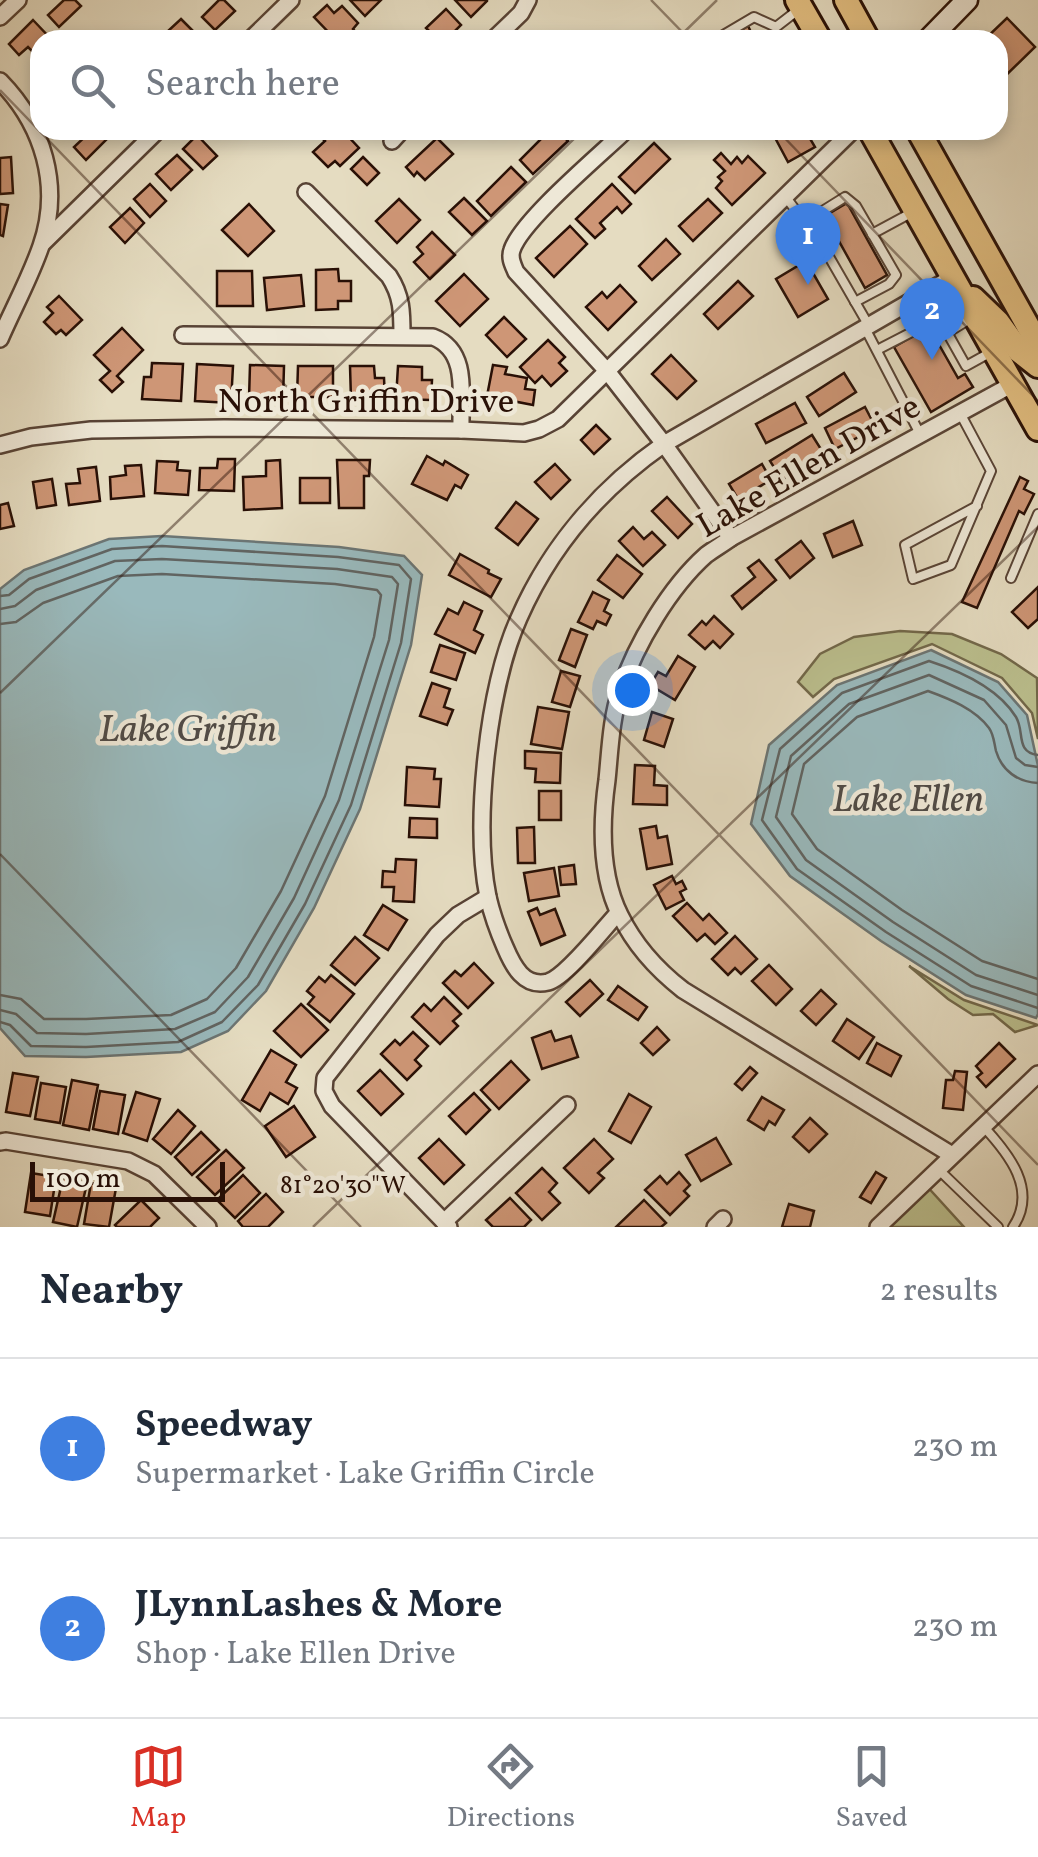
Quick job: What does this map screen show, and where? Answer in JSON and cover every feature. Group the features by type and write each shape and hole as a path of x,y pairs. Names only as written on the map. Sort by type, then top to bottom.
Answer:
{"main road":[{"path":"846,0 862,30"},
{"path":"799,3 814,30"},
{"path":"876,140 1038,428"},
{"path":"924,140 1038,344"},
{"path":"953,278 998,322 1019,352 1038,366"},
{"path":"1013,384 1025,385 1038,393"}],"street":[{"path":"0,17 18,0"},
{"path":"260,30 290,0"},
{"path":"504,30 528,0"},
{"path":"938,30 966,0"},
{"path":"0,81 30,120"},
{"path":"0,339 42,244 49,186 39,140"},
{"path":"42,244 148,140"},
{"path":"616,140 530,222 510,260 516,272 607,371 731,538"},
{"name":"North Griffin Drive","path":"0,445 30,437 91,430 524,433 540,429 558,419 843,140"},
{"path":"306,192 390,276 402,305 402,336"},
{"path":"618,913 562,975 547,982 531,981 513,967 488,896 482,848 488,745 503,662 536,582 587,510 630,468 664,444 953,278"},
{"path":"183,335 433,337 446,342 460,367 461,430"},
{"name":"Lake Ellen Drive","path":"952,1155 663,974 642,952 618,913 608,878 604,801 620,693 637,650 682,581 706,556 731,538 1013,384"},
{"path":"488,896 458,915 437,935 325,1078 324,1092 332,1106 447,1224 567,1105"},
{"path":"878,1227 1038,1074"},
{"path":"0,1142 128,1162 154,1174 208,1227"}],"lane":[{"path":"732,30 754,17 776,27 799,3"},
{"path":"786,196 856,302 920,434"},
{"path":"805,222 845,197 856,206 896,276 856,302"},
{"path":"872,234 915,210"},
{"path":"948,333 974,316"},
{"path":"877,350 938,318 966,366 994,350"},
{"path":"960,413 991,471 952,565 913,579 905,545 976,506"},
{"path":"1011,578 1038,514"},
{"path":"983,1126 1018,1163 1030,1186 1024,1213 1013,1227"},
{"path":"938,1169 998,1227"}],"green space":[{"path":"900,631 952,634 1001,654 1037,678 1038,739 1032,713 1002,678 932,644 834,679 813,697 798,682 820,654 854,637"},
{"path":"909,966 964,1000 1038,1025 1015,1032 993,1014 973,1015"},
{"path":"924,1183 964,1227 878,1227"}],"water":[{"name":"Lake Griffin","path":"162,536 339,547 404,556 422,575 411,645 360,809 314,908 266,991 228,1031 181,1052 25,1056 0,1028 0,589 24,570 109,539"},
{"name":"Lake Ellen","path":"931,650 998,682 1027,715 1038,766 1036,1018 966,995 881,941 790,876 751,824 769,745 837,685"}],"building":[{"path":"64,0 75,0 81,6 59,27 48,15"},
{"path":"219,0 235,11 215,30 202,17"},
{"path":"350,0 381,0 365,16"},
{"path":"455,0 487,0 487,1 471,17"},
{"path":"327,5 334,13 342,6 358,23 354,30 326,30 314,17"},
{"path":"446,9 461,25 456,30 426,28"},
{"path":"1007,18 1035,47 1008,73 1008,30 994,30"},
{"path":"181,19 192,30 169,30"},
{"path":"33,20 42,30 30,30 30,49 19,55 9,44"},
{"path":"81,140 106,140 86,160 74,147"},
{"path":"192,140 202,140 217,156 203,169 183,149"},
{"path":"351,140 359,148 340,166 335,161 328,167 313,152 325,141"},
{"path":"435,140 453,154 425,180 406,167"},
{"path":"540,140 568,141 533,174 520,160"},
{"path":"776,140 811,140 815,147 788,162"},
{"path":"654,143 670,159 635,193 619,177"},
{"path":"721,153 731,164 737,157 742,163 748,156 765,173 732,205 716,188 722,181 718,177 725,171 714,160"},
{"path":"177,155 192,170 171,190 156,174"},
{"path":"11,157 13,193 0,194 0,158"},
{"path":"363,157 379,173 367,185 351,169"},
{"path":"511,167 526,182 491,216 477,201"},
{"path":"150,184 166,201 150,217 134,199"},
{"path":"612,184 631,204 622,213 617,207 600,223 605,229 595,238 576,219"},
{"path":"464,198 487,221 472,235 449,212"},
{"path":"399,199 420,220 397,243 376,221"},
{"path":"708,199 722,213 693,241 679,226"},
{"path":"847,203 887,275 865,288 825,216"},
{"path":"0,204 8,205 3,236 0,235"},
{"path":"249,204 274,231 248,256 222,230"},
{"path":"130,208 144,223 125,243 110,227"},
{"path":"570,226 587,244 554,277 536,258"},
{"path":"432,232 455,255 430,279 414,262 423,254 417,247"},
{"path":"666,239 680,254 652,280 639,266"},
{"path":"806,261 828,299 798,317 776,279"},
{"path":"338,269 339,281 351,281 351,301 338,301 338,309 316,310 316,270"},
{"path":"217,271 252,271 253,306 217,306"},
{"path":"464,274 488,299 460,326 436,301"},
{"path":"301,275 304,306 267,310 264,278"},
{"path":"738,281 753,296 718,329 704,314"},
{"path":"620,285 636,302 608,330 586,307 602,292 607,298"},
{"path":"59,296 82,320 66,335 61,330 56,334 44,322 53,313 47,307"},
{"path":"504,317 526,339 507,357 486,335"},
{"path":"929,327 958,378 965,374 973,387 931,412 894,347"},
{"path":"122,328 143,350 117,376 123,382 112,392 100,380 110,371 94,355"},
{"path":"548,340 565,357 559,363 567,371 551,386 542,376 535,383 520,367"},
{"path":"671,355 696,381 677,399 652,374"},
{"path":"152,363 183,364 181,401 142,399 144,377 151,377"},
{"path":"197,364 233,366 231,403 195,401"},
{"path":"250,365 284,366 283,400 249,399"},
{"path":"493,365 507,367 505,374 527,378 525,389 535,390 533,405 487,396"},
{"path":"298,366 333,366 333,397 297,397"},
{"path":"350,366 374,366 375,378 384,378 385,399 351,399"},
{"path":"398,366 422,367 422,380 432,380 431,400 396,399"},
{"path":"844,373 856,392 819,416 807,397"},
{"path":"795,403 806,423 766,443 756,424"},
{"path":"865,407 876,428 835,449 825,428"},
{"path":"596,425 610,439 594,454 581,440"},
{"path":"812,435 824,454 782,480 770,461"},
{"path":"427,456 443,465 445,461 468,475 461,488 455,485 447,500 412,484"},
{"path":"218,459 235,459 234,491 199,490 200,468 217,468"},
{"path":"280,460 282,508 244,510 243,477 266,476 266,461"},
{"path":"337,460 370,460 369,476 364,476 364,508 339,508"},
{"path":"157,461 178,462 177,470 190,471 188,495 155,493"},
{"path":"555,464 570,480 551,499 535,482"},
{"path":"762,464 771,480 738,499 729,484"},
{"path":"141,465 144,496 111,499 110,477 126,475 125,466"},
{"path":"96,467 100,501 69,505 66,484 80,483 78,469"},
{"path":"1020,477 1028,481 1024,489 1034,494 1024,514 1019,511 977,608 962,602"},
{"path":"300,478 330,478 330,503 300,503"},
{"path":"52,479 56,505 37,508 33,482"},
{"path":"667,497 692,524 678,538 652,511"},
{"path":"516,502 538,519 518,545 496,528"},
{"path":"8,503 14,526 0,529 0,505"},
{"path":"853,521 862,545 833,557 824,534"},
{"path":"633,527 644,539 652,532 665,545 643,566 619,541"},
{"path":"801,541 814,558 790,578 776,560"},
{"path":"460,554 501,579 491,597 449,575"},
{"path":"617,555 642,574 623,598 598,580"},
{"path":"759,560 776,580 742,609 732,596 755,577 748,568"},
{"path":"1038,587 1038,619 1028,628 1012,612"},
{"path":"593,592 609,600 604,611 611,615 606,625 597,621 593,629 578,622"},
{"path":"464,602 482,611 474,630 483,635 475,653 435,634 448,609 458,614"},
{"path":"714,616 733,634 720,648 713,641 705,649 689,635 702,621 706,625"},
{"path":"571,629 587,635 575,667 559,660"},
{"path":"440,645 465,653 456,680 431,672"},
{"path":"678,656 695,667 675,700 650,685 658,672 666,676"},
{"path":"561,671 580,676 570,707 552,702"},
{"path":"432,683 450,689 444,707 453,710 447,725 420,716"},
{"path":"538,707 569,712 562,749 531,744"},
{"path":"652,712 673,719 664,747 644,740"},
{"path":"525,751 561,753 560,783 535,782 536,769 525,768"},
{"path":"635,765 655,766 654,785 667,786 667,805 633,804"},
{"path":"407,767 435,769 434,779 441,779 439,807 405,805"},
{"path":"539,791 561,791 561,820 539,820"},
{"path":"410,818 437,819 437,838 409,837"},
{"path":"656,826 658,838 667,836 672,864 647,869 640,829"},
{"path":"534,827 535,863 518,863 517,828"},
{"path":"396,859 416,860 414,902 393,901 394,887 382,887 383,871 395,872"},
{"path":"574,865 576,884 561,885 559,867"},
{"path":"554,868 559,896 529,901 524,873"},
{"path":"672,876 676,884 682,881 686,889 680,892 684,900 666,909 654,885"},
{"path":"687,903 703,920 709,914 727,933 715,944 705,934 697,941 673,916"},
{"path":"383,905 407,920 388,950 364,935"},
{"path":"537,908 540,915 555,909 565,935 541,945 528,912"},
{"path":"735,936 757,959 741,974 735,968 728,975 712,959"},
{"path":"355,937 379,958 355,985 331,965"},
{"path":"474,963 493,983 468,1008 443,983 455,971 461,976"},
{"path":"769,965 792,989 776,1005 752,981"},
{"path":"331,975 354,994 330,1022 308,1004 314,997 307,991 319,977 325,982"},
{"path":"590,980 603,994 580,1016 566,1002"},
{"path":"618,986 647,1007 638,1020 608,1000"},
{"path":"821,990 836,1004 816,1025 801,1011"},
{"path":"444,997 461,1014 453,1021 458,1026 440,1044 412,1017 424,1004 431,1011"},
{"path":"301,1004 328,1030 301,1057 274,1031"},
{"path":"847,1019 874,1037 859,1059 833,1041"},
{"path":"657,1027 669,1040 653,1055 641,1043"},
{"path":"551,1031 555,1041 571,1036 578,1057 542,1069 532,1038"},
{"path":"413,1032 428,1046 415,1060 421,1066 407,1080 381,1054 395,1040 400,1045"},
{"path":"877,1043 901,1056 891,1076 867,1063"},
{"path":"999,1043 1015,1059 986,1087 977,1077 982,1073 976,1066"},
{"path":"271,1050 296,1065 286,1082 297,1088 288,1104 270,1093 260,1111 242,1100"},
{"path":"511,1061 529,1080 499,1109 481,1090"},
{"path":"750,1067 757,1073 742,1090 735,1084"},
{"path":"380,1070 403,1094 381,1115 358,1091"},
{"path":"955,1071 967,1072 963,1110 943,1108 946,1080 953,1080"},
{"path":"13,1073 38,1077 30,1116 6,1112"},
{"path":"72,1080 98,1085 89,1130 63,1125"},
{"path":"41,1083 66,1087 60,1123 35,1119"},
{"path":"100,1091 125,1095 118,1134 93,1129"},
{"path":"136,1092 160,1099 147,1141 123,1133"},
{"path":"474,1093 490,1110 466,1134 449,1116"},
{"path":"629,1094 651,1107 631,1143 609,1131"},
{"path":"762,1097 784,1110 775,1125 769,1121 764,1130 748,1120"},
{"path":"294,1106 315,1137 286,1157 265,1126"},
{"path":"178,1110 195,1126 171,1154 153,1139"},
{"path":"810,1118 827,1134 809,1152 793,1137"},
{"path":"201,1132 219,1150 192,1175 175,1157"},
{"path":"716,1138 731,1164 701,1181 686,1155"},
{"path":"439,1139 464,1165 444,1184 419,1158"},
{"path":"594,1139 613,1159 598,1173 604,1178 589,1193 564,1168"},
{"path":"226,1150 244,1168 215,1195 197,1177"},
{"path":"542,1168 557,1183 549,1192 560,1203 542,1220 516,1193"},
{"path":"679,1172 690,1185 684,1191 689,1196 670,1215 645,1190 660,1176 667,1184"},
{"path":"876,1172 886,1178 871,1203 860,1197"},
{"path":"31,1173 56,1177 50,1216 25,1212"},
{"path":"243,1175 260,1193 235,1218 217,1200"},
{"path":"63,1178 87,1183 77,1227 53,1222"},
{"path":"91,1183 116,1188 109,1227 84,1224"},
{"path":"266,1194 283,1212 268,1227 243,1227 238,1221"},
{"path":"510,1198 531,1220 524,1227 493,1227 486,1220"},
{"path":"141,1200 159,1218 150,1227 117,1227 115,1225"},
{"path":"644,1200 666,1223 661,1227 616,1227"},
{"path":"789,1204 814,1211 810,1227 782,1227"}],"place":[{"name":"Speedway","path":"808,285"},
{"name":"JLynnLashes & More","path":"932,360"}]}
